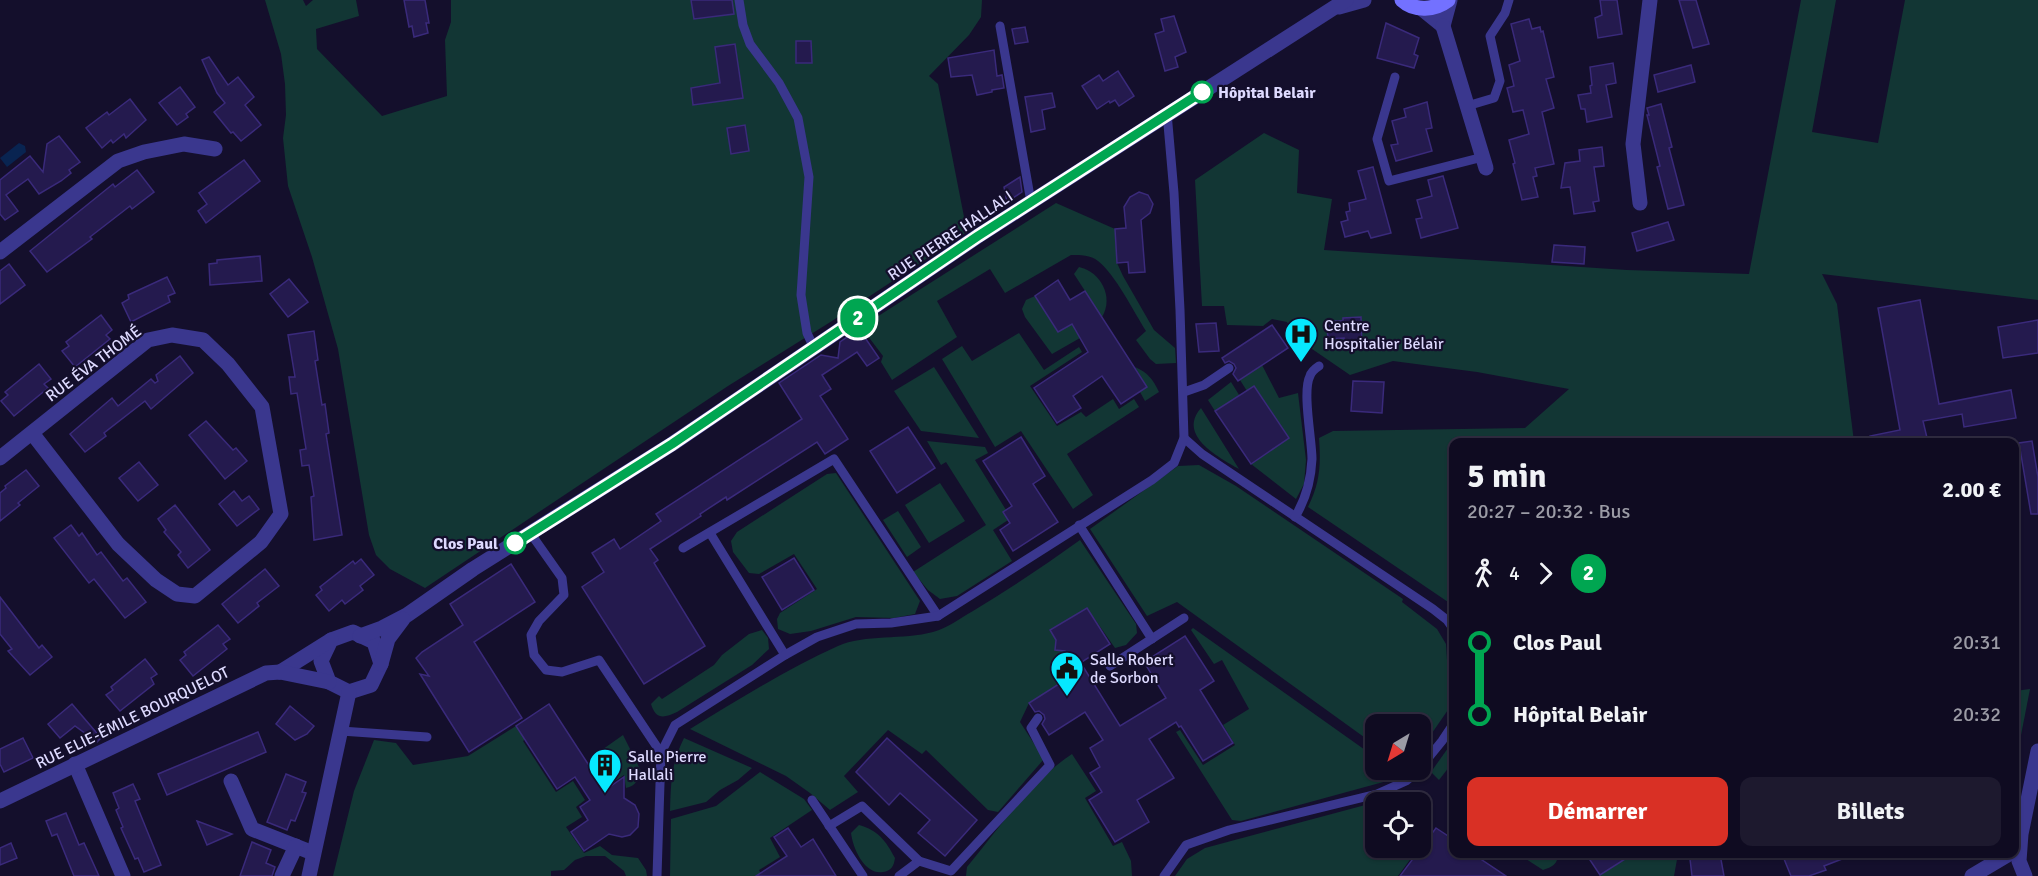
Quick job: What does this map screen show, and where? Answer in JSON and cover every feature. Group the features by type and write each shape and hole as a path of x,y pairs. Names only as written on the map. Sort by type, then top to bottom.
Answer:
{"main road":[{"path":"1402,0 1422,9 1434,8 1449,0"}],"street":[{"name":"RUE PIERRE HALLALI","path":"360,636 407,615 672,444 1031,202 1299,29 1341,4 1364,0"},
{"path":"1449,0 1443,26 1485,162"},
{"path":"1640,203 1633,144 1650,0"},
{"path":"1422,9 1443,26"},
{"path":"0,252 118,161 144,152 184,144 215,149"},
{"name":"RUE ÉVA THOMÉ","path":"0,458 148,340 172,335 203,340 228,364 262,407 281,514 261,542 195,596 177,594 156,580 118,544 32,433"},
{"name":"RUE PIERRE HALLALI","path":"381,664 388,639 407,615"},
{"path":"353,632 360,636 374,642 381,664 371,685 350,692 329,682 321,661 331,640 353,632"},
{"name":"RUE ELIE-ÉMILE BOURQUELOT","path":"280,672 331,640"},
{"name":"RUE ELIE-ÉMILE BOURQUELOT","path":"0,801 266,673 280,672 329,682"},
{"path":"309,876 350,692"},
{"path":"2019,839 2038,751"},
{"path":"75,764 123,876"},
{"path":"231,781 252,829 314,853"},
{"path":"282,876 296,846"},
{"path":"1972,876 2002,858"},
{"path":"2018,858 2025,876"}],"lane":[{"path":"739,0 743,25 750,44 779,83 798,118 808,177 801,295 807,333 814,348"},
{"path":"1467,106 1494,98 1500,81 1490,36 1505,13 1509,0"},
{"path":"1000,26 1031,202"},
{"path":"1395,77 1377,139 1389,181 1485,162"},
{"path":"657,876 661,753 675,725 817,637 856,624 891,623 938,616 1152,480 1174,463 1184,438 1184,392 1174,193 1167,114"},
{"path":"1296,517 1310,482 1312,459 1307,398 1310,376 1319,366"},
{"path":"1184,392 1204,385 1229,368"},
{"path":"1184,438 1202,454 1433,609 1449,623"},
{"path":"683,548 834,459 938,616"},
{"path":"1079,525 1152,639"},
{"path":"710,532 785,655"},
{"path":"531,534 562,578 564,595 539,621 531,635 534,655 546,670 562,672 599,660 661,753"},
{"path":"1110,666 1184,618"},
{"path":"830,826 861,806 919,861 951,871 1050,765 1031,728 1038,718"},
{"path":"1431,755 1449,730"},
{"path":"341,731 427,737"},
{"path":"1164,876 1186,845 1229,830 1377,794 1407,780"},
{"path":"812,800 863,876"},
{"path":"899,876 919,861"}],"green space":[{"path":"265,0 303,0 306,6 313,0 356,0 359,16 316,29 317,49 382,116 447,96 445,40 451,22 451,0 982,0 981,17 969,35 929,76 938,84 967,232 728,386 425,588 390,569 376,555 369,535 338,349 312,257 288,186 283,138 286,115 285,84 281,54"},
{"path":"1801,0 1836,0 1812,132 1878,143 1905,0 2038,0 2038,300 1822,274 1837,304 1854,438 1449,438 1449,603 1308,507 1319,474 1319,438 1333,431 1525,428 1569,389 1477,372 1393,361 1350,375 1296,338 1287,322 1272,319 1263,326 1227,325 1224,306 1202,306 1195,180 1264,133 1299,150 1297,193 1332,199 1324,250 1627,270 1749,274"},
{"path":"1056,203 1115,229 1117,263 1154,330 1175,348 1176,363 1156,364 1150,359 1136,340 1146,331 1111,275 1095,259 1071,255 1005,293 990,269 937,301 957,337 892,380 881,362 883,356 861,327"},
{"path":"1079,267 1094,274 1103,286 1107,301 1102,317 1074,274"},
{"path":"1035,296 1058,332 1072,324 1080,338 1052,354 1025,317 1022,309 1026,300"},
{"path":"1019,333 1044,370 1079,347 1082,352 1030,386 1057,426 1081,412 1086,417 1113,399 1119,409 1134,399 1139,407 1067,454 1093,495 1073,509 1021,431 995,447 942,359 962,346 972,361"},
{"path":"1262,365 1279,398 1298,393 1306,460 1304,484 1296,499 1251,464 1289,438 1254,386 1247,391 1240,380"},
{"path":"934,367 979,438 921,431 894,391"},
{"path":"1135,367 1150,377 1159,392 1145,401 1140,392 1147,387"},
{"path":"1231,382 1241,398 1215,411 1208,400"},
{"path":"1201,408 1239,469 1211,452 1197,436 1194,427 1195,418"},
{"path":"927,441 985,447 988,453 975,460 1011,518 993,530 1012,561 957,596 940,599 928,590 913,572 986,525 946,462 941,465"},
{"path":"1199,465 1236,486 1403,599 1402,602 1437,629 1446,644 1449,708 1431,735 1431,714 1365,714 1365,738 1177,602 1147,616 1090,529 1178,466"},
{"path":"836,473 920,601 915,614 894,618 856,617 811,631 790,634 778,629 777,619 780,613 817,589 794,554 759,574 749,573 733,552 731,541 737,532 827,474"},
{"path":"940,483 965,521 929,543 905,505"},
{"path":"898,511 921,547 907,557 883,520"},
{"path":"1080,540 1136,624 1137,633 1126,645 1115,648 1087,608 1050,630 1056,640 1056,650 1065,651 1071,661 1077,657 1084,668 1029,703 1020,722 1044,759 998,812 988,810 926,750 922,754 888,730 844,776 858,792 830,810 786,776 690,729 781,675 848,642 922,634 944,628 987,603"},
{"path":"1193,628 1365,750 1365,780 1391,780 1241,821 1232,820 1176,732 1180,730 1203,765 1235,745 1223,725 1249,709 1222,660 1214,664 1191,630"},
{"path":"762,630 768,638 769,649 752,665 677,712 668,716 655,713 651,704 659,696 662,699 714,665 722,655 749,634"},
{"path":"2030,689 2019,745 2019,690"},
{"path":"524,721 532,734 523,741 556,792 573,781 585,800 576,807 582,817 566,827 584,853 600,846 612,855 638,858 647,876 626,876 624,871 605,856 586,856 575,860 564,870 551,871 551,876 333,876 354,791 374,740 396,743 413,765 468,756"},
{"path":"623,735 641,771 632,786 626,788 624,775 607,786 589,759"},
{"path":"684,738 752,768 706,802 670,811 674,765"},
{"path":"1449,747 1449,767 1439,780 1431,772"},
{"path":"1072,754 1096,791 1085,798 1113,846 1122,842 1131,861 1132,876 966,876 967,867 1016,806 1042,778"},
{"path":"760,772 804,799 812,810 770,838 780,857 759,870 762,876 670,876 671,819 716,806"},
{"path":"1365,805 1365,858 1411,858 1398,876 1175,876 1187,859 1205,848"},
{"path":"859,825 876,833 888,846 895,858 890,869 876,872 865,865 854,846 851,833"},
{"path":"1524,858 1557,858 1554,865 1543,870"},
{"path":"1627,858 1677,858 1674,876 1599,876"}],"water":[{"path":"19,143 25,146 26,152 7,167 0,158"}],"building":[{"path":"404,0 425,0 429,23 426,23 428,33 414,37 412,26 409,27"},
{"path":"691,0 732,0 734,14 694,19"},
{"path":"1600,0 1617,0 1622,34 1598,38 1595,18 1602,15"},
{"path":"1679,0 1696,0 1709,44 1693,48"},
{"path":"1174,16 1186,52 1175,57 1178,67 1165,71 1155,34 1164,31 1161,19"},
{"path":"1529,19 1532,29 1540,27 1541,32 1543,31 1554,77 1546,79 1554,108 1542,112 1554,164 1535,168 1537,176 1533,177 1538,197 1522,200 1509,140 1529,134 1523,110 1513,112 1507,88 1514,86 1509,65 1520,61 1511,24"},
{"path":"1386,23 1419,38 1414,54 1418,56 1414,68 1377,58"},
{"path":"1025,27 1028,42 1015,44 1012,29"},
{"path":"796,41 811,41 812,63 796,63"},
{"path":"735,44 743,98 693,105 691,88 720,83 715,47"},
{"path":"994,50 997,76 1002,75 1004,88 977,95 972,75 951,77 948,58"},
{"path":"209,57 228,85 238,77 254,97 245,105 261,125 241,141 233,132 231,133 214,112 225,103 217,93 202,60"},
{"path":"1613,63 1616,83 1606,85 1612,117 1587,122 1585,109 1581,109 1578,95 1591,93 1590,67"},
{"path":"1691,65 1695,82 1658,92 1654,75"},
{"path":"1118,71 1134,96 1119,106 1115,100 1097,109 1082,86 1099,75 1103,81"},
{"path":"180,87 195,107 186,114 188,117 177,125 159,103"},
{"path":"1052,93 1055,107 1042,110 1045,129 1031,132 1025,97"},
{"path":"130,99 146,120 126,138 124,134 113,143 111,140 102,148 86,128 107,112 109,115"},
{"path":"1427,102 1432,128 1426,129 1432,151 1396,161 1391,145 1398,144 1392,121 1406,117 1404,109"},
{"path":"1661,104 1672,147 1669,148 1684,205 1668,209 1647,115 1649,115 1647,108"},
{"path":"745,125 749,151 731,154 727,128"},
{"path":"59,136 80,162 69,170 71,173 61,181 39,194 28,179 6,195 18,211 5,220 0,214 0,180 30,156 43,172 47,144"},
{"path":"1602,147 1604,166 1594,167 1599,201 1593,202 1595,211 1574,214 1570,187 1561,188 1565,163 1580,161 1579,150"},
{"path":"244,160 260,181 206,223 198,211 207,204 199,193"},
{"path":"1373,167 1391,233 1371,238 1368,231 1345,237 1341,222 1348,220 1346,212 1350,211 1349,203 1366,199 1358,171"},
{"path":"137,170 154,192 132,209 130,206 90,237 92,239 47,272 30,251 113,184 115,187"},
{"path":"1443,176 1458,228 1421,238 1416,219 1422,218 1417,200 1432,196 1428,180"},
{"path":"1020,177 1022,192 1007,202 1004,187"},
{"path":"1139,192 1148,195 1153,204 1150,213 1141,220 1145,272 1129,273 1128,262 1117,263 1115,229 1126,228 1124,207 1130,197"},
{"path":"1668,222 1674,240 1637,251 1632,233"},
{"path":"1554,245 1585,247 1584,264 1552,262"},
{"path":"260,256 262,281 210,285 209,264 217,263 217,260"},
{"path":"9,264 25,285 0,304 0,271"},
{"path":"167,277 175,293 168,296 170,302 131,322 122,303 129,299 128,295"},
{"path":"289,279 308,302 288,317 270,294"},
{"path":"1058,280 1070,300 1085,291 1147,387 1121,404 1102,376 1073,396 1081,408 1057,423 1034,388 1088,352 1072,324 1058,332 1035,296"},
{"path":"1920,300 1939,404 2011,390 2016,418 1964,427 1962,414 1923,421 1927,438 1870,438 1870,436 1900,430 1878,308"},
{"path":"101,315 112,330 106,335 110,339 75,367 62,351 69,346 66,342"},
{"path":"1361,317 1362,347 1344,348 1344,338 1328,339 1327,325 1332,325 1332,321"},
{"path":"2038,320 2038,353 2003,358 1998,327"},
{"path":"1216,323 1219,351 1199,352 1196,324"},
{"path":"1272,325 1288,348 1238,381 1233,374 1236,368 1234,364 1229,361 1225,363 1222,358"},
{"path":"859,329 879,358 867,366 857,352 822,375 831,389 820,396 848,439 825,454 817,442 727,500 726,497 650,549 658,560 654,563 705,646 644,684 582,587 604,572 592,553 614,539 620,549 661,521 656,514 802,419 779,383 821,355 838,358 840,342"},
{"path":"314,331 318,360 315,361 322,405 325,404 329,433 326,434 342,535 314,540 311,497 314,496 309,465 302,466 300,450 306,449 297,393 291,394 289,377 295,377 288,335"},
{"path":"180,356 193,373 151,409 145,401 104,433 106,436 85,452 70,434 112,398 118,406 151,379 155,383 158,381 156,375"},
{"path":"39,364 51,379 44,384 48,388 14,416 1,401 8,395 5,392"},
{"path":"1353,381 1384,382 1382,413 1351,411"},
{"path":"1254,386 1289,438 1251,464 1215,411"},
{"path":"206,421 233,450 236,448 247,461 225,479 189,435"},
{"path":"908,427 935,468 897,493 870,451"},
{"path":"1021,437 1045,476 1033,484 1058,522 1013,551 1000,530 1010,523 1003,512 1012,506 983,461"},
{"path":"2032,441 2038,477 2038,514 2031,514 2019,443"},
{"path":"139,462 158,485 138,501 119,478"},
{"path":"26,470 39,486 0,521 0,493 6,488 5,486"},
{"path":"234,491 242,501 249,496 259,509 237,526 219,504"},
{"path":"175,505 210,550 188,568 178,555 181,552 164,532 166,530 158,519"},
{"path":"71,525 79,536 82,533 97,555 101,552 123,581 127,578 146,602 125,618 94,579 89,583 54,538"},
{"path":"794,558 814,590 782,610 762,577"},
{"path":"361,559 374,575 360,586 363,590 345,604 342,600 329,611 316,595 322,590 320,587 353,561 355,564"},
{"path":"511,564 535,602 474,642 522,718 469,752 420,674 429,676 416,658 463,625 450,604"},
{"path":"265,569 279,586 257,603 259,606 238,623 222,604"},
{"path":"0,597 39,648 42,645 52,657 30,675 8,651 12,649 0,634"},
{"path":"1087,608 1110,644 1074,667 1065,651 1055,650 1056,640 1050,630"},
{"path":"218,625 230,639 223,644 227,649 193,676 180,660 186,655 184,652"},
{"path":"1185,636 1214,681 1200,690 1233,743 1203,761 1181,726 1179,727 1176,722 1149,739 1174,778 1137,800 1149,822 1115,842 1089,800 1102,792 1090,773 1100,767 1090,748 1103,740 1085,712 1049,735 1042,724 1045,719 1044,715 1039,711 1035,712 1029,703 1084,668 1120,726 1166,698 1144,662"},
{"path":"145,659 157,674 151,678 154,684 120,711 106,695 113,690 111,687"},
{"path":"72,704 101,738 97,742 75,726 60,738 48,724"},
{"name":"Salle Pierre Hallali","path":"549,704 605,790 624,777 624,798 635,805 639,814 638,827 630,835 622,837 609,834 584,851 571,832 588,820 580,807 590,800 575,777 557,789 516,726"},
{"path":"290,706 314,726 307,734 295,740 276,724"},
{"path":"258,732 266,752 167,795 158,774"},
{"path":"23,738 33,758 4,772 0,764 0,749"},
{"path":"887,738 977,820 945,856 918,833 930,820 900,793 889,805 856,772"},
{"path":"286,774 306,782 302,792 306,793 295,821 291,820 287,830 267,822"},
{"path":"133,784 140,799 135,801 161,865 144,872 138,858 135,859 121,828 123,827 116,810 119,808 113,793"},
{"path":"66,813 79,845 84,843 99,876 74,876 57,834 52,836 46,821"},
{"path":"197,821 232,834 207,845"},
{"path":"788,828 801,847 813,839 836,876 756,876 787,856 774,837"},
{"path":"1436,828 1449,837 1449,858 1479,858 1506,876 1400,876 1414,858 1431,858 1431,835"},
{"path":"252,842 271,850 266,863 275,867 272,876 240,876"},
{"path":"11,843 17,858 0,865 0,848"},
{"path":"1589,858 1627,858 1600,875"},
{"path":"1721,858 1724,876 1692,876 1690,859"},
{"path":"1784,858 1845,858 1824,866 1826,870 1809,876 1791,876"}],"bus line":[{"name":"2","path":"515,543 672,444 978,236 1202,92"}],"place":[{"name":"Hôpital Belair","path":"1202,92"},
{"name":"Centre Hospitalier Bélair","path":"1301,363"},
{"name":"Clos Paul","path":"515,543"},
{"name":"Salle Robert de Sorbon","path":"1067,697"},
{"name":"Salle Pierre Hallali","path":"605,794"}]}
